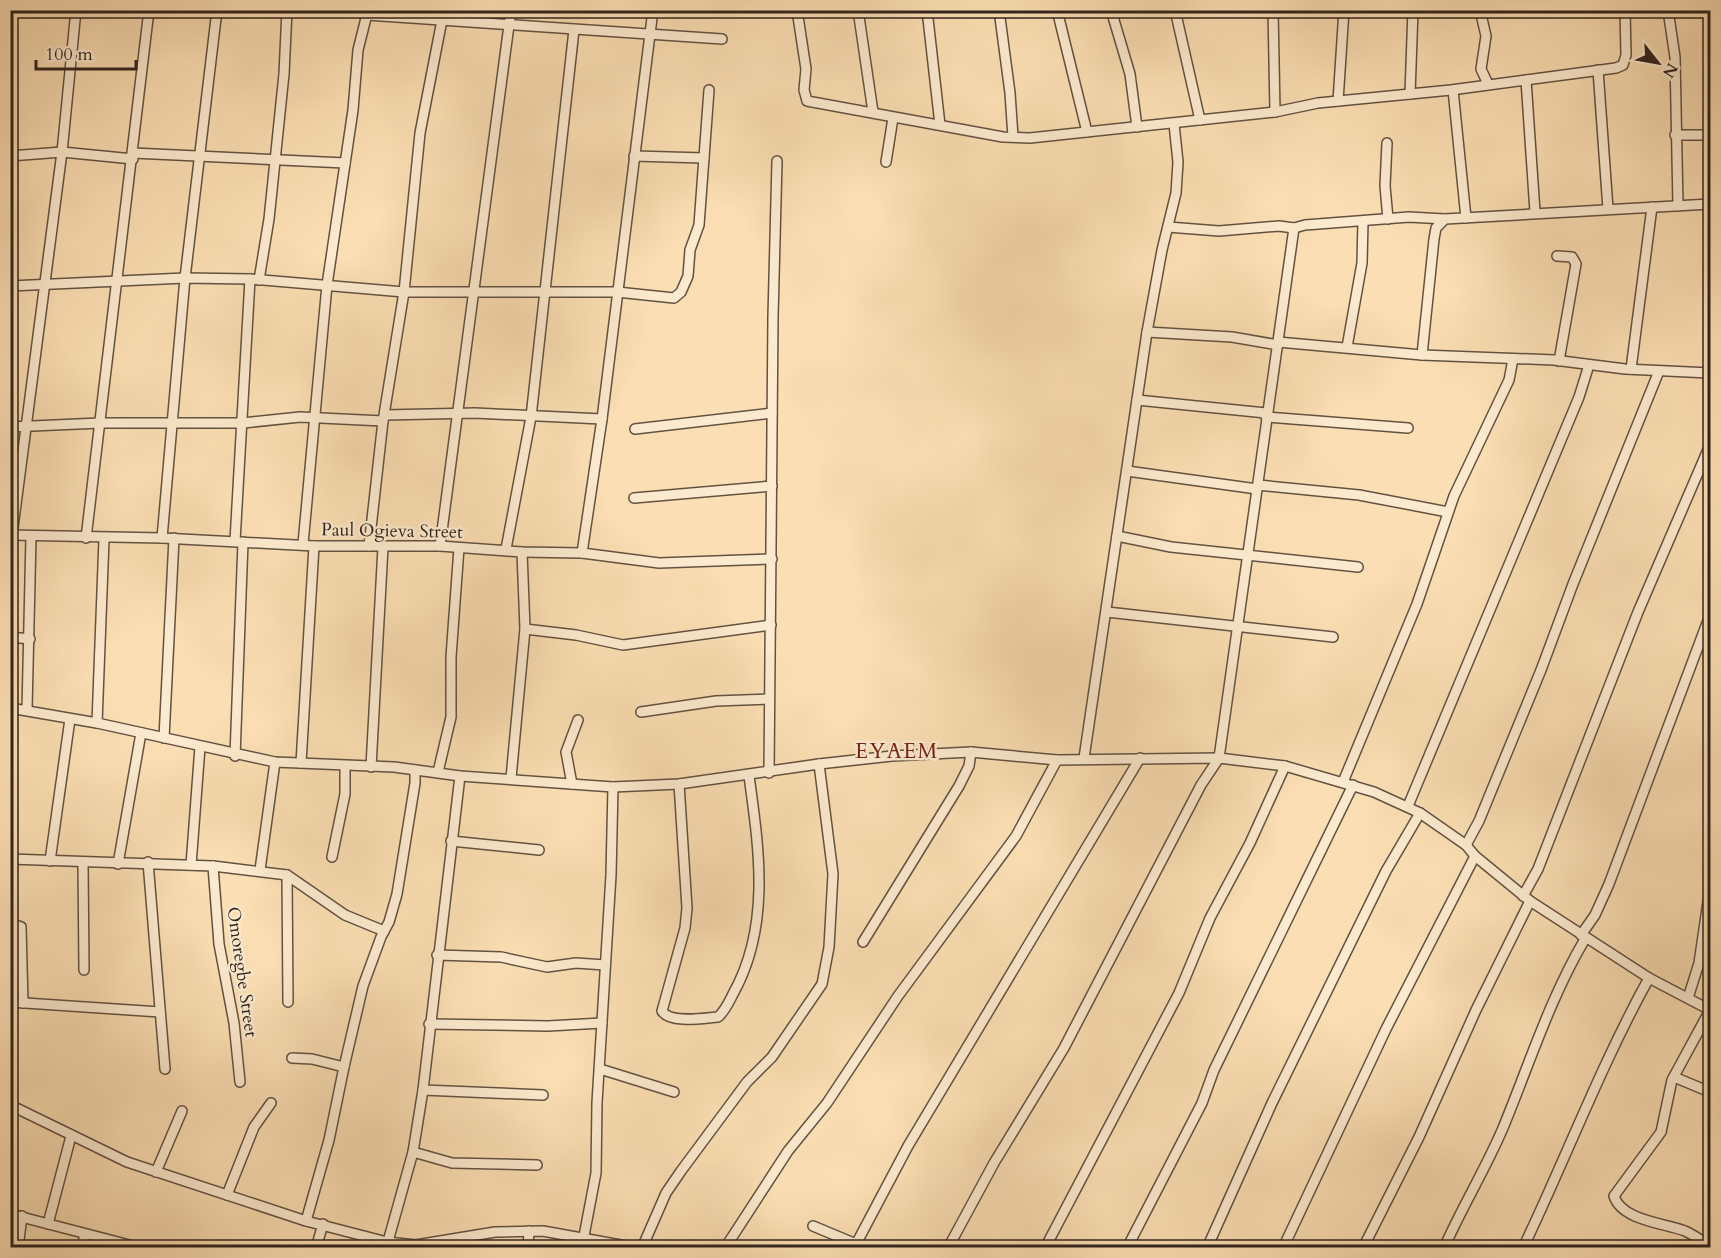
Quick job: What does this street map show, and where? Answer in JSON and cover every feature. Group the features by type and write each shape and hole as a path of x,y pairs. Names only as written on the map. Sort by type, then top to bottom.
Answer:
{"street":[{"path":"11,535 62,152 76,10"},
{"path":"87,538 149,10"},
{"path":"162,538 185,278 217,10"},
{"path":"235,756 243,423 255,280 269,219 273,158 284,74 286,10"},
{"path":"440,546 459,414 472,292 512,10"},
{"path":"582,553 602,419 616,292 653,10"},
{"path":"797,10 806,69 804,90 807,101 873,112 892,118 1013,137 1174,124 1275,112 1338,101 1453,90 1616,68 1623,65 1626,55 1625,10"},
{"path":"858,10 873,112"},
{"path":"927,10 940,125"},
{"path":"999,10 1010,93 1013,137"},
{"path":"1057,10 1087,132"},
{"path":"1111,10 1130,74 1137,127"},
{"path":"1175,10 1200,120"},
{"path":"1273,10 1275,112"},
{"path":"1338,101 1344,10"},
{"path":"1410,94 1413,10"},
{"path":"1480,10 1486,36 1481,69 1488,84"},
{"path":"1668,10 1675,57 1678,206"},
{"path":"303,544 327,285 353,110 358,50 367,13 443,15 511,26 722,39"},
{"path":"369,546 384,418 404,292 420,133 443,15"},
{"path":"506,549 531,417 574,30"},
{"path":"1598,70 1608,209"},
{"path":"1526,80 1535,212"},
{"path":"10,286 185,278 255,280 404,292 616,292 674,298 681,292 699,225 709,90"},
{"path":"1453,90 1466,218"},
{"path":"886,162 892,118"},
{"path":"1084,758 1147,332 1162,250 1176,193 1178,162 1174,124"},
{"path":"1675,135 1710,135"},
{"path":"1387,143 1385,186 1389,219"},
{"path":"10,156 62,152 133,156 273,158 345,163"},
{"path":"634,156 704,158"},
{"path":"769,772 777,161"},
{"path":"1168,227 1220,231 1279,226 1294,228 1389,219 1492,218 1535,212 1710,204"},
{"path":"1631,369 1652,207"},
{"path":"1422,355 1434,238 1436,228 1445,219"},
{"path":"1347,347 1362,263 1364,221"},
{"path":"948,1248 994,1163 1064,1048 1201,785 1219,758 1294,228"},
{"path":"1557,256 1572,257 1576,264 1559,361"},
{"path":"1147,332 1232,337 1422,355 1559,361 1631,369 1710,373"},
{"path":"1343,782 1417,604 1448,512 1509,380 1513,359"},
{"path":"1408,806 1574,408 1588,365"},
{"path":"1466,845 1479,821 1541,670 1573,584 1659,371"},
{"path":"1137,400 1408,428"},
{"path":"635,429 772,413"},
{"path":"10,427 100,423 243,423 300,417 384,418 459,414 602,419"},
{"path":"1363,1248 1419,1137 1527,899 1642,601 1710,445"},
{"path":"1127,471 1258,487 1359,495 1448,512"},
{"path":"634,498 772,486"},
{"name":"Paul Ogieva Street","path":"11,535 104,539 174,538 383,548 440,546 506,549 522,552 582,553 659,563 772,559"},
{"path":"27,710 31,536"},
{"path":"1117,536 1171,547 1358,567"},
{"path":"164,738 174,538"},
{"path":"97,723 104,539"},
{"path":"301,763 314,546"},
{"path":"371,767 383,548"},
{"path":"438,772 451,717 451,657 459,548"},
{"path":"511,778 525,629 522,552"},
{"path":"1107,612 1333,638"},
{"path":"1444,1248 1457,1217 1485,1167 1541,1031 1609,884 1710,615"},
{"path":"525,629 576,635 623,645 771,625"},
{"path":"10,637 30,639"},
{"path":"641,712 716,700 769,699"},
{"path":"10,708 97,723 235,756 275,762 415,770 460,776 613,787 678,784 749,776 819,764 971,752 1057,760 1219,758 1285,766 1353,785 1408,806 1420,813 1466,845 1474,856 1527,899 1649,978 1710,1010 1674,1077 1661,1132 1617,1190 1614,1199 1634,1215 1689,1233 1710,1246"},
{"path":"50,861 70,718"},
{"path":"572,784 566,752 578,720"},
{"path":"118,864 141,733"},
{"path":"191,865 200,747"},
{"path":"863,942 959,786 969,766 971,752"},
{"path":"813,1226 855,1246 897,1164 1140,758"},
{"path":"724,1248 788,1150 827,1102 898,996 1016,836 1057,760"},
{"path":"260,870 275,762"},
{"path":"642,1248 666,1193 681,1171 747,1082 772,1057 822,984 829,947 833,874 819,764"},
{"path":"332,857 345,794 345,766"},
{"path":"1045,1248 1179,993 1210,918 1250,843 1285,766"},
{"path":"306,1221 329,1140 363,986 396,894 415,783 415,770"},
{"path":"387,1245 413,1152 423,1090 437,955 460,776"},
{"path":"678,784 687,908 685,928 662,1011 666,1016 675,1018 718,1017 742,978 759,902 758,843 749,776"},
{"path":"1127,1248 1202,1103 1214,1070 1353,785"},
{"path":"584,1236 596,1173 613,787"},
{"path":"1207,1248 1272,1103 1386,870 1420,813"},
{"path":"451,841 539,850"},
{"path":"1283,1248 1386,1029 1474,856"},
{"path":"10,859 118,864 148,862 260,870 287,875 345,915 384,931"},
{"path":"83,862 84,970"},
{"path":"148,862 165,1069"},
{"name":"Omoregbe Street","path":"213,866 219,944 234,1023 240,1082"},
{"path":"287,875 288,1002"},
{"path":"1688,998 1699,963 1710,888"},
{"path":"10,923 21,927 22,1003"},
{"path":"437,955 501,957 547,967 576,963 605,965"},
{"path":"1523,1248 1611,1050 1649,978"},
{"path":"10,1002 160,1012"},
{"path":"429,1024 548,1026 602,1023"},
{"path":"292,1058 312,1059 344,1067"},
{"path":"600,1069 674,1092"},
{"path":"1674,1077 1710,1092"},
{"path":"423,1090 543,1095"},
{"path":"227,1195 254,1127 272,1103"},
{"path":"10,1105 107,1154 306,1221 387,1245 456,1243 495,1232 529,1231 584,1236 608,1245 637,1248"},
{"path":"156,1172 182,1111"},
{"path":"48,1224 71,1136"},
{"path":"413,1152 452,1163 537,1165"},
{"path":"10,1214 141,1248"},
{"path":"18,1248 22,1216"},
{"path":"316,1248 322,1224"},
{"path":"528,1248 529,1231"},
{"path":"84,1234 84,1248"}],"district":[{"name":"EYAEM","path":"897,751"}]}
